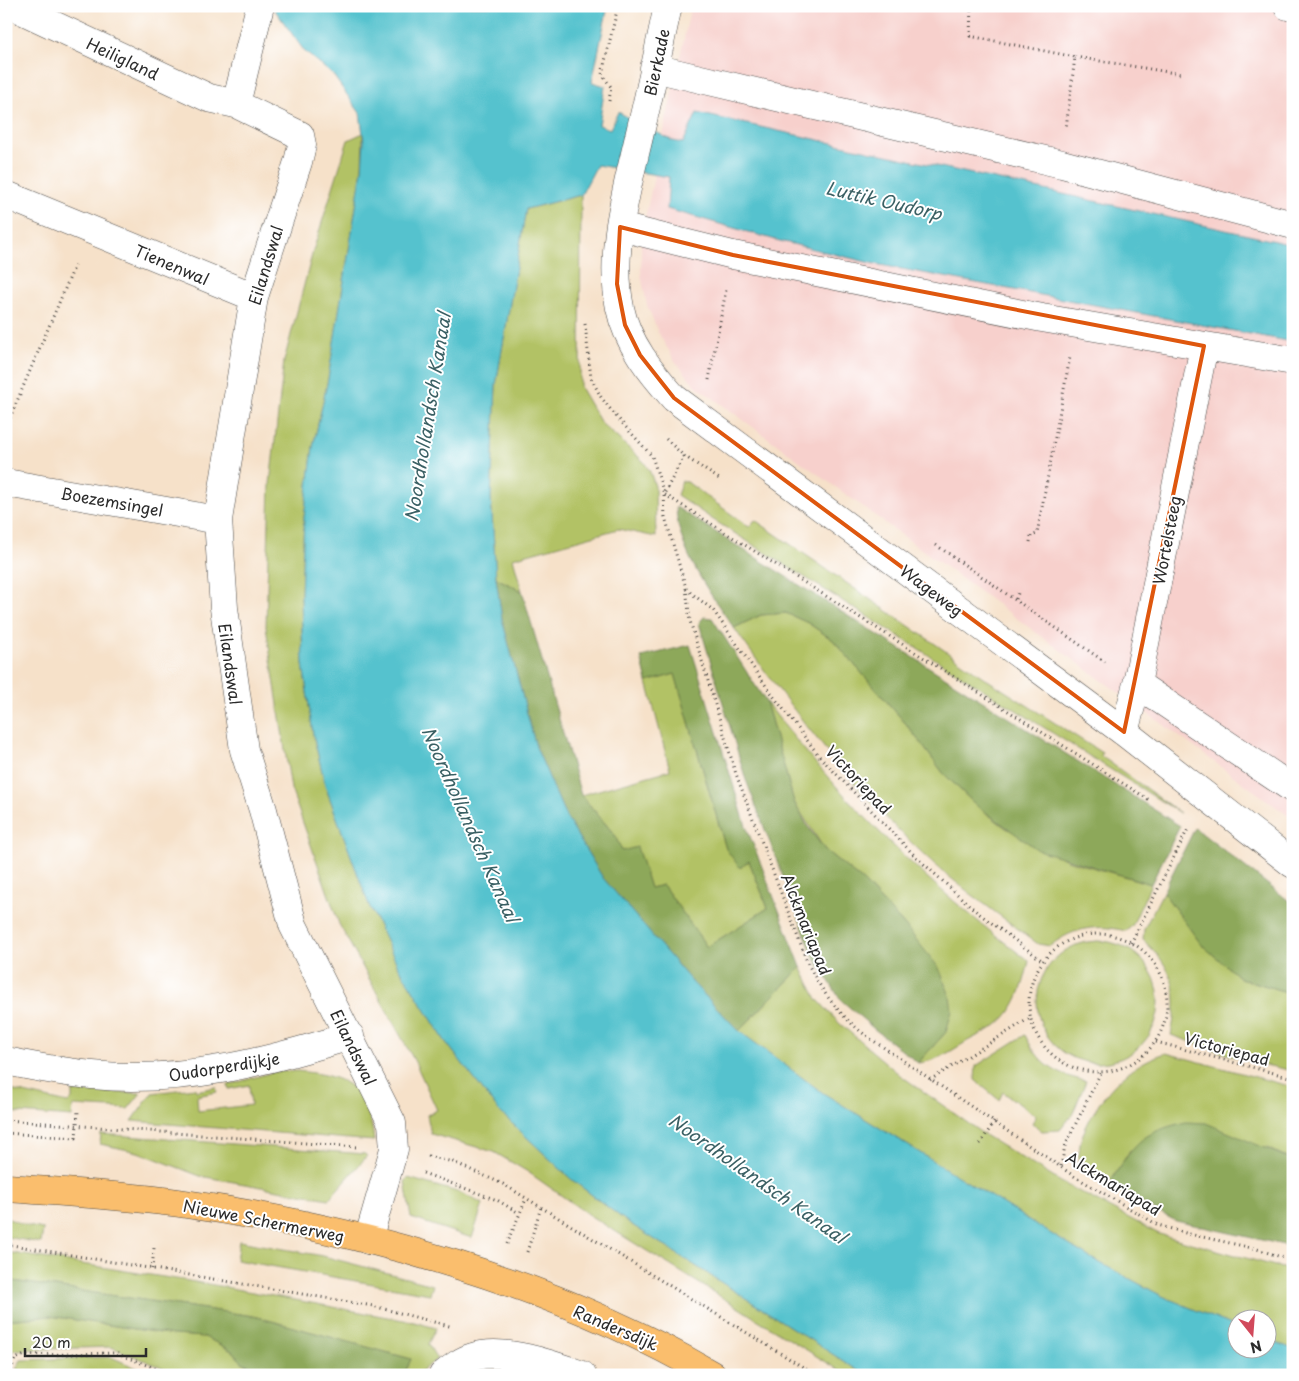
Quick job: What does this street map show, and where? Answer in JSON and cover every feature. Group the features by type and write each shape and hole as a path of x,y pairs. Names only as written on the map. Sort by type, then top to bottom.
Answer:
{"main road":[{"name":"Nieuwe Schermerweg","path":"6,1188 106,1195 180,1203 368,1240 429,1255 516,1286"},
{"name":"Randersdijk","path":"516,1286 666,1348 712,1375"}],"street":[{"name":"Heiligland","path":"13,6 209,98 236,104"},
{"name":"Bierkade","path":"620,227 668,6"},
{"path":"1288,6 1293,7"},
{"path":"236,104 259,10"},
{"path":"654,68 1062,164 1293,225"},
{"name":"Eilandswal","path":"236,104 291,129 300,135 302,145 254,297 218,520 224,608 244,750 276,857 293,925 350,1036 392,1124 394,1149 368,1240"},
{"name":"Tienenwal","path":"6,195 254,297"},
{"path":"620,227 733,255 1077,324 1293,361"},
{"name":"Wageweg","path":"620,227 617,284 625,325 640,355 674,398 1124,732 1293,864"},
{"name":"Wortelsteeg","path":"1124,732 1136,684 1204,346"},
{"name":"Boezemsingel","path":"6,483 218,520"},
{"path":"1136,684 1293,789"},
{"name":"Oudorperdijkje","path":"6,1061 94,1076 158,1076 230,1068 288,1055 350,1036"},
{"path":"443,1375 473,1357 494,1354 552,1364 582,1375"}],"path":[{"path":"613,108 609,103 610,87 602,74 618,6"},
{"path":"971,6 970,36 1074,57 1181,74"},
{"path":"1062,164 1074,57"},
{"path":"6,427 90,230"},
{"path":"703,381 708,386 733,255"},
{"name":"Alckmariapad","path":"585,316 591,378 601,397 614,414 652,456 664,494 665,517 686,588 690,621 736,774 808,964 822,992 841,1015 865,1035 1060,1166 1158,1225 1257,1249 1293,1261"},
{"path":"1030,542 1031,536 1037,534 1077,324"},
{"path":"684,456 664,494 1157,805"},
{"path":"930,541 1136,684"},
{"name":"Victoriepad","path":"686,588 713,610 771,693 820,757 894,835 977,912 1043,961"},
{"path":"1016,599 1018,593"},
{"path":"1182,820 1198,831"},
{"path":"1131,943 1190,825"},
{"path":"1094,934 1113,936 1131,943 1146,954 1158,969 1166,987 1168,1006 1164,1025 1156,1042 1141,1058 1122,1068 1100,1072 1072,1067 1048,1052 1036,1036 1030,1018 1029,998 1033,978 1043,961 1057,947 1074,938 1094,934"},
{"path":"930,1080 1030,1018"},
{"name":"Victoriepad","path":"1156,1042 1293,1078"},
{"path":"1060,1166 1065,1146 1100,1072"},
{"path":"6,1132 76,1138 78,1111 87,1112"},
{"path":"6,1120 394,1149 453,1162 503,1184 816,1375"},
{"path":"980,1144 994,1122"},
{"path":"394,1149 420,1172 497,1200 520,1213"},
{"path":"6,1244 372,1306 453,1326 473,1357"},
{"path":"152,1269 154,1248"},
{"path":"10,1374 15,1359 25,1354 115,1353 173,1375"}],"highlighted area":[{"path":"620,227 733,255 1204,346 1124,732 674,398 640,355 625,325 617,284"}],"shaded area":[{"path":"691,6 1293,6 1293,819 695,385 675,361 659,334 647,305 641,275 641,237"}],"green space":[{"path":"363,133 362,170 328,379 313,447 304,517 301,595 303,664 313,734 326,788 369,905 398,966 445,1041 499,1111 571,1179 626,1221 865,1375 847,1375 589,1215 528,1172 494,1152 431,1134 427,1115 437,1110 415,1062 339,924 291,789 266,627 270,484 284,361 313,251 348,140"},
{"path":"581,195 580,387 601,423 644,462 650,472 655,486 656,537 618,529 513,558 522,591 496,578 491,498 496,385 526,209"},
{"path":"682,481 687,482 749,527 755,520 986,679 1102,753 1101,756 1180,813 712,519 677,495"},
{"path":"676,507 1180,826 1151,884 1038,850 977,806 944,774 907,725 833,640 808,623 786,613 761,615 734,628 705,586 688,555 678,523"},
{"path":"496,578 522,591 581,795 614,834 622,851 637,847 650,888 663,885 707,947 768,908 749,861 740,868 726,849 675,674 647,682 641,657 690,645 746,826 801,967 739,1031 692,982 603,878 566,817 536,747 502,619"},
{"path":"786,613 808,623 833,640 907,725 944,774 977,806 1006,828 1067,860 1151,884 1132,926 1126,931 1105,928 1086,929 1068,935 1050,946 1038,944 958,884 917,848 860,789 807,727 734,628 761,615"},
{"path":"704,617 712,618 766,702 794,802 808,827 825,850 864,882 906,927 939,968 950,996 952,1011 946,1032 918,1063 840,999 813,955 746,780 699,623"},
{"path":"675,674 726,849 749,861 768,908 707,947 663,885 650,888 637,848 622,851 614,834 581,795 670,770 647,682"},
{"path":"766,702 825,774 888,840 956,903 1029,961 1021,991 1012,1009 998,1024 941,1057 918,1063 946,1032 906,927 864,882 825,850 794,802"},
{"path":"1195,828 1293,904 1293,994 1240,978 1201,944 1163,892"},
{"path":"1163,892 1201,944 1240,978 1293,994 1293,1071 1247,1061 1171,1035 1175,1007 1175,994 1172,983 1162,961 1143,940 1144,929"},
{"path":"1098,941 1121,945 1141,959 1155,979 1159,1002 1155,1025 1141,1045 1121,1059 1098,1063 1075,1059 1055,1045 1041,1025 1037,1002 1041,979 1055,959 1075,945"},
{"path":"801,967 817,999 839,1023 900,1075 986,1136 1061,1182 1159,1234 1293,1271 1293,1349 1276,1342 1276,1308 1226,1308 1226,1323 1162,1296 1087,1256 823,1093 739,1031"},
{"path":"1025,1035 1036,1054 1049,1067 1065,1075 1086,1081 1072,1115 1060,1130 1042,1131 1032,1123 1036,1116 1003,1092 999,1100 975,1080 976,1066"},
{"path":"1166,1053 1293,1087 1293,1160 1267,1148 1130,1150 1108,1186 1078,1165 1083,1134 1097,1107 1106,1095 1126,1074 1138,1065"},
{"path":"297,1071 330,1076 343,1081 353,1088 361,1096 367,1108 374,1141 132,1121 152,1093 195,1088 196,1091 216,1087 217,1092 197,1096 198,1111 251,1105 249,1085 229,1089 228,1085 273,1072"},
{"path":"6,1089 68,1103 72,1099 72,1092 141,1093 128,1109 73,1106 72,1117 6,1112"},
{"path":"1186,1122 1206,1123 1293,1160 1293,1247 1176,1221 1108,1186 1124,1160 1138,1143 1157,1131"},
{"path":"101,1134 365,1154 367,1156 329,1199 200,1176 138,1152 100,1144"},
{"path":"408,1178 461,1193 483,1204 472,1238 411,1218 405,1182"},
{"path":"6,1218 43,1229 41,1243 6,1237"},
{"path":"239,1241 323,1256 433,1285 430,1294 236,1260"},
{"path":"6,1252 214,1285 414,1322 436,1328 428,1344 437,1359 416,1375 404,1375 411,1359 253,1316 6,1280"},
{"path":"6,1280 253,1316 411,1359 404,1375 274,1375 242,1362 232,1351 205,1337 174,1335 50,1316 6,1320"},
{"path":"50,1316 174,1335 205,1337 232,1351 242,1362 248,1365 245,1375 181,1375 111,1347 13,1350 6,1368 6,1320"},
{"path":"111,1357 153,1375 31,1375 16,1369 21,1360"}],"water":[{"path":"272,6 608,6 592,82 605,86 599,125 610,129 618,112 673,141 683,143 697,113 1293,245 1293,342 875,264 776,240 667,209 669,177 597,165 581,195 526,209 496,385 491,498 496,578 502,619 536,747 566,817 603,878 692,982 739,1031 823,1093 1087,1256 1162,1296 1226,1323 1226,1358 1276,1358 1276,1342 1293,1349 1293,1375 865,1375 626,1221 571,1179 499,1111 445,1041 398,966 369,905 326,788 313,734 303,664 301,595 304,517 313,447 328,379 362,170 364,141 360,113 333,75 305,52"}],"water label":[{"name":"Luttik Oudorp","path":"884,200"},
{"name":"Noordhollandsch Kanaal","path":"427,417"},
{"name":"Noordhollandsch Kanaal","path":"471,824"},
{"name":"Noordhollandsch Kanaal","path":"758,1178"}]}
